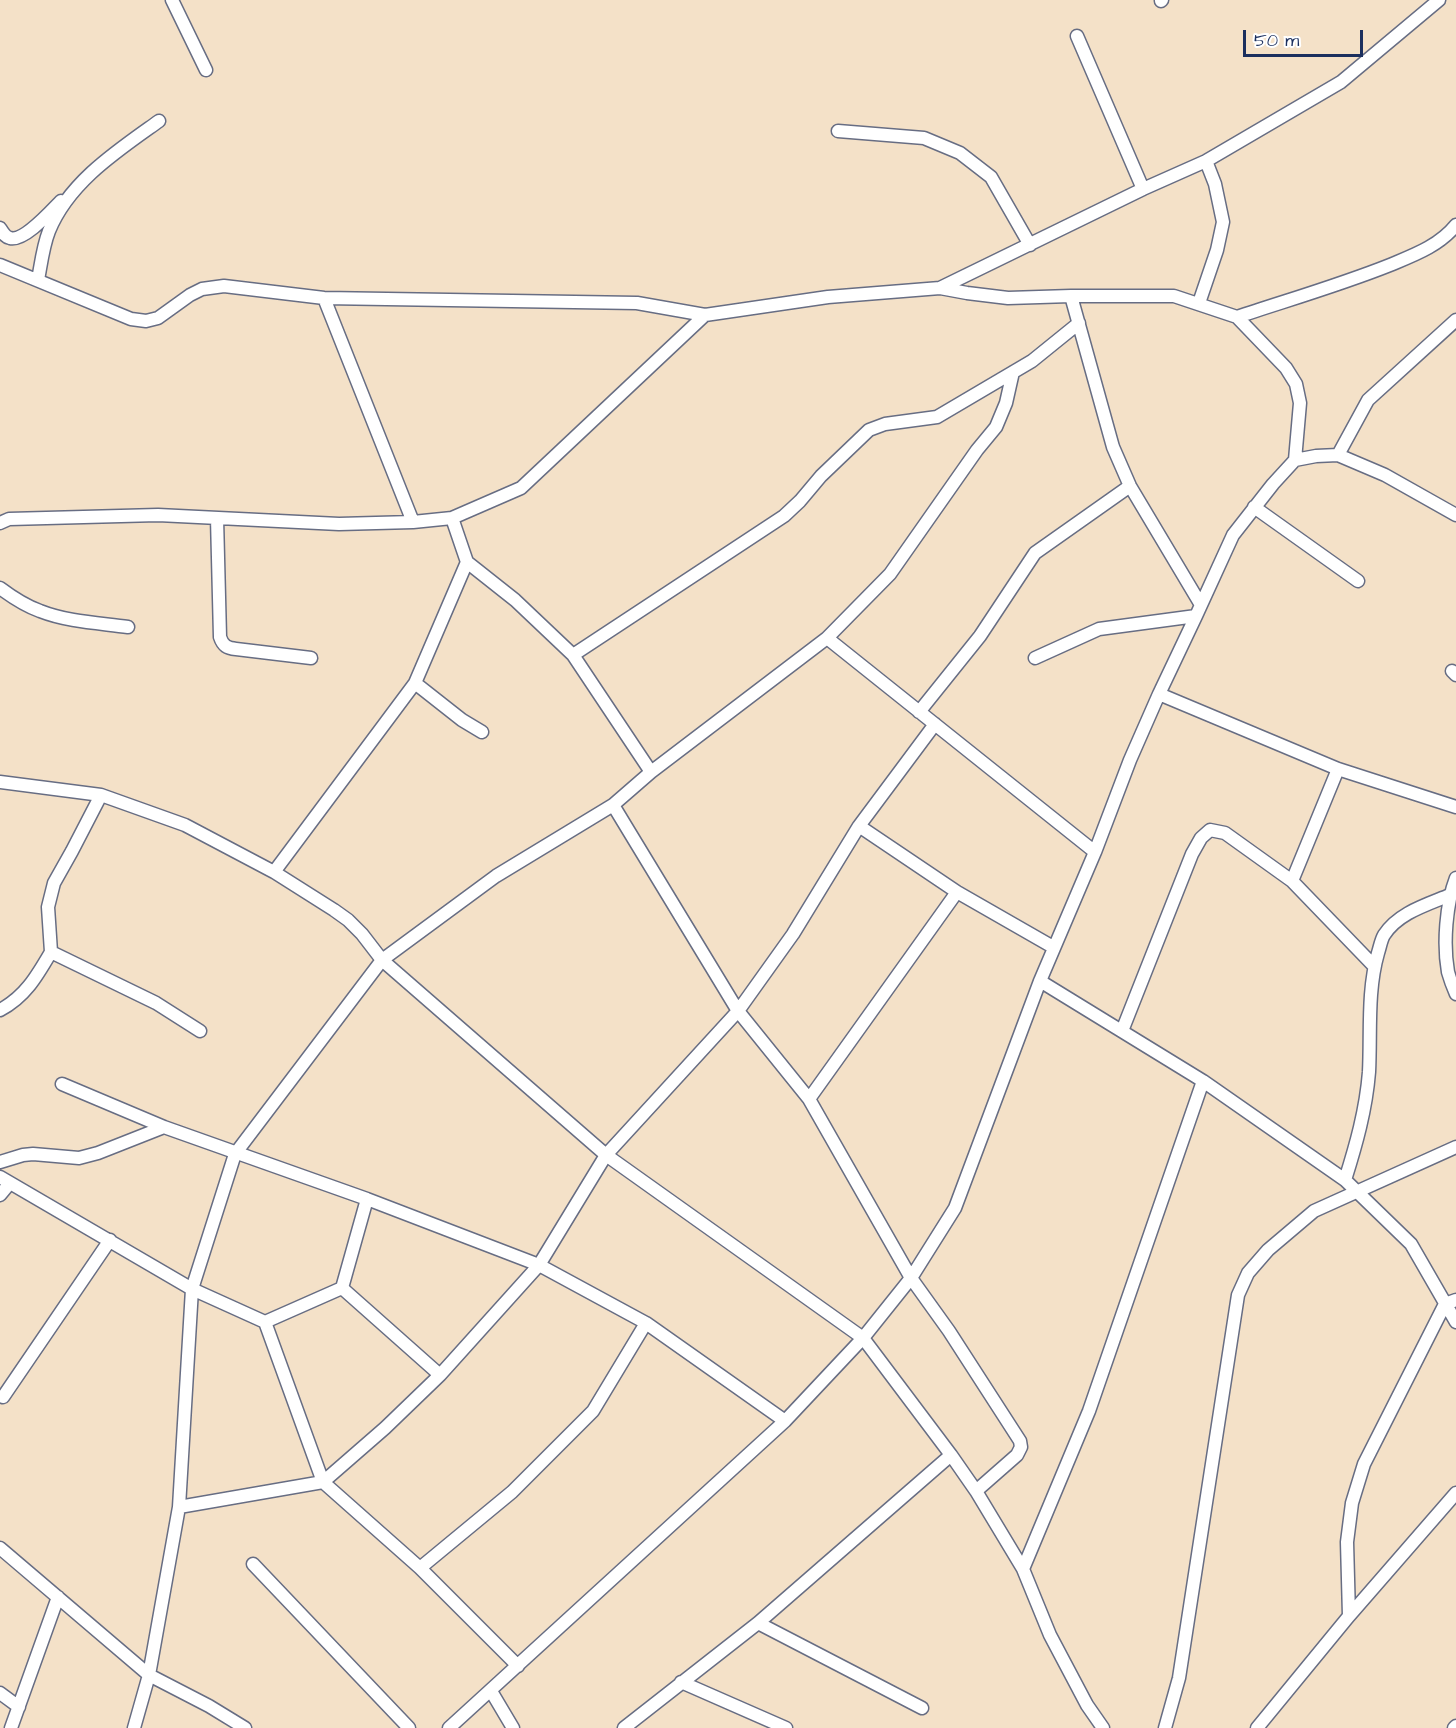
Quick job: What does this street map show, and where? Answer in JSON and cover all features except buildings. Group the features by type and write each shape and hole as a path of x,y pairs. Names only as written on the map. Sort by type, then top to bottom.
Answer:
{"street":[{"path":"172,0 206,70"},
{"path":"940,288 1143,189 1206,161 1341,82 1439,0"},
{"path":"1077,36 1143,189"},
{"path":"0,228 4,236 12,239 23,237 117,151 159,121"},
{"path":"838,131 924,138 960,153 991,177 1030,245"},
{"path":"1199,303 1217,250 1223,222 1215,184 1206,161"},
{"path":"38,280 48,232 73,190"},
{"path":"1237,317 1357,278 1428,249 1456,225"},
{"path":"0,265 131,319 146,321 158,318 190,294 202,289 224,286 324,298 637,303 705,315 828,297 940,288 967,294 1008,298 1174,296 1237,317 1286,368 1296,384 1300,403 1295,460"},
{"path":"1071,296 1113,447 1130,486 1199,611"},
{"path":"324,298 413,522"},
{"path":"0,523 9,519 158,515 339,524 413,522 452,518 521,489 705,315"},
{"path":"1338,455 1368,400 1456,320"},
{"path":"573,656 784,516 800,501 820,476 869,430 885,424 937,417 1032,361 1079,323"},
{"path":"134,1728 149,1675 179,1507 192,1289 236,1154 382,960 496,876 613,805 651,772 827,638 890,574 977,450 996,427 1006,403 1013,372"},
{"path":"449,1728 785,1421 863,1338 911,1278 956,1209 1053,947 1095,852 1130,760 1159,694 1233,535 1273,484 1295,460 1338,455 1385,475 1456,515"},
{"path":"919,712 980,636 1035,554 1130,486"},
{"path":"1254,507 1358,580"},
{"path":"217,518 222,644 228,648 311,658"},
{"path":"452,518 467,562 515,600 573,656 651,772"},
{"path":"274,872 415,683 467,562"},
{"path":"0,588 11,597 40,611 70,619 128,627"},
{"path":"1035,658 1099,629 1199,611"},
{"path":"827,638 1095,852"},
{"path":"415,683 462,720 482,732"},
{"path":"1159,694 1338,769 1456,807"},
{"path":"179,1507 323,1482 385,1428 440,1375 539,1265 606,1155 738,1011 793,934 859,826 935,724"},
{"path":"1292,881 1338,769"},
{"path":"0,782 101,795 185,825 274,872 348,920 382,960 606,1155 863,1338 976,1491 1023,1569 1050,1635 1087,1705 1103,1728"},
{"path":"0,1010 8,1006 32,984 51,952 48,907 54,883 101,795"},
{"path":"613,805 738,1011 810,1099 911,1278 949,1331 1020,1441 1021,1447 1017,1455 976,1491"},
{"path":"859,826 957,892 1053,947"},
{"path":"1122,1031 1191,854 1201,837 1210,830 1225,833 1292,881 1374,966"},
{"path":"1456,878 1450,895 1446,948 1448,973 1456,994"},
{"path":"810,1099 957,892"},
{"path":"1345,1180 1361,1129 1366,1101 1374,966 1383,936 1395,922 1407,913 1450,895"},
{"path":"51,952 156,1003 200,1031"},
{"path":"1040,981 1203,1081 1345,1180 1411,1244 1450,1302 1456,1322"},
{"path":"1023,1569 1089,1411 1203,1081"},
{"path":"62,1084 164,1127 367,1199 539,1265 646,1323 785,1421"},
{"path":"0,1162 33,1154 80,1158 164,1127"},
{"path":"1165,1728 1179,1678 1238,1295 1248,1273 1268,1251 1314,1211 1456,1147"},
{"path":"0,1196 5,1180 192,1289 265,1322 323,1482 420,1568 518,1666"},
{"path":"342,1288 367,1199"},
{"path":"3,1397 110,1240"},
{"path":"265,1322 342,1288"},
{"path":"342,1288 440,1375"},
{"path":"1349,1616 1347,1542 1352,1503 1364,1464 1450,1302"},
{"path":"420,1568 512,1492 593,1411 646,1323"},
{"path":"624,1728 758,1623 951,1455"},
{"path":"1257,1728 1349,1616 1456,1493"},
{"path":"0,1548 149,1675 209,1706 245,1728"},
{"path":"253,1564 409,1728"},
{"path":"11,1728 58,1597"},
{"path":"758,1623 922,1707"},
{"path":"681,1682 786,1728"},
{"path":"491,1691 513,1728"},
{"path":"0,1694 19,1707"}]}
